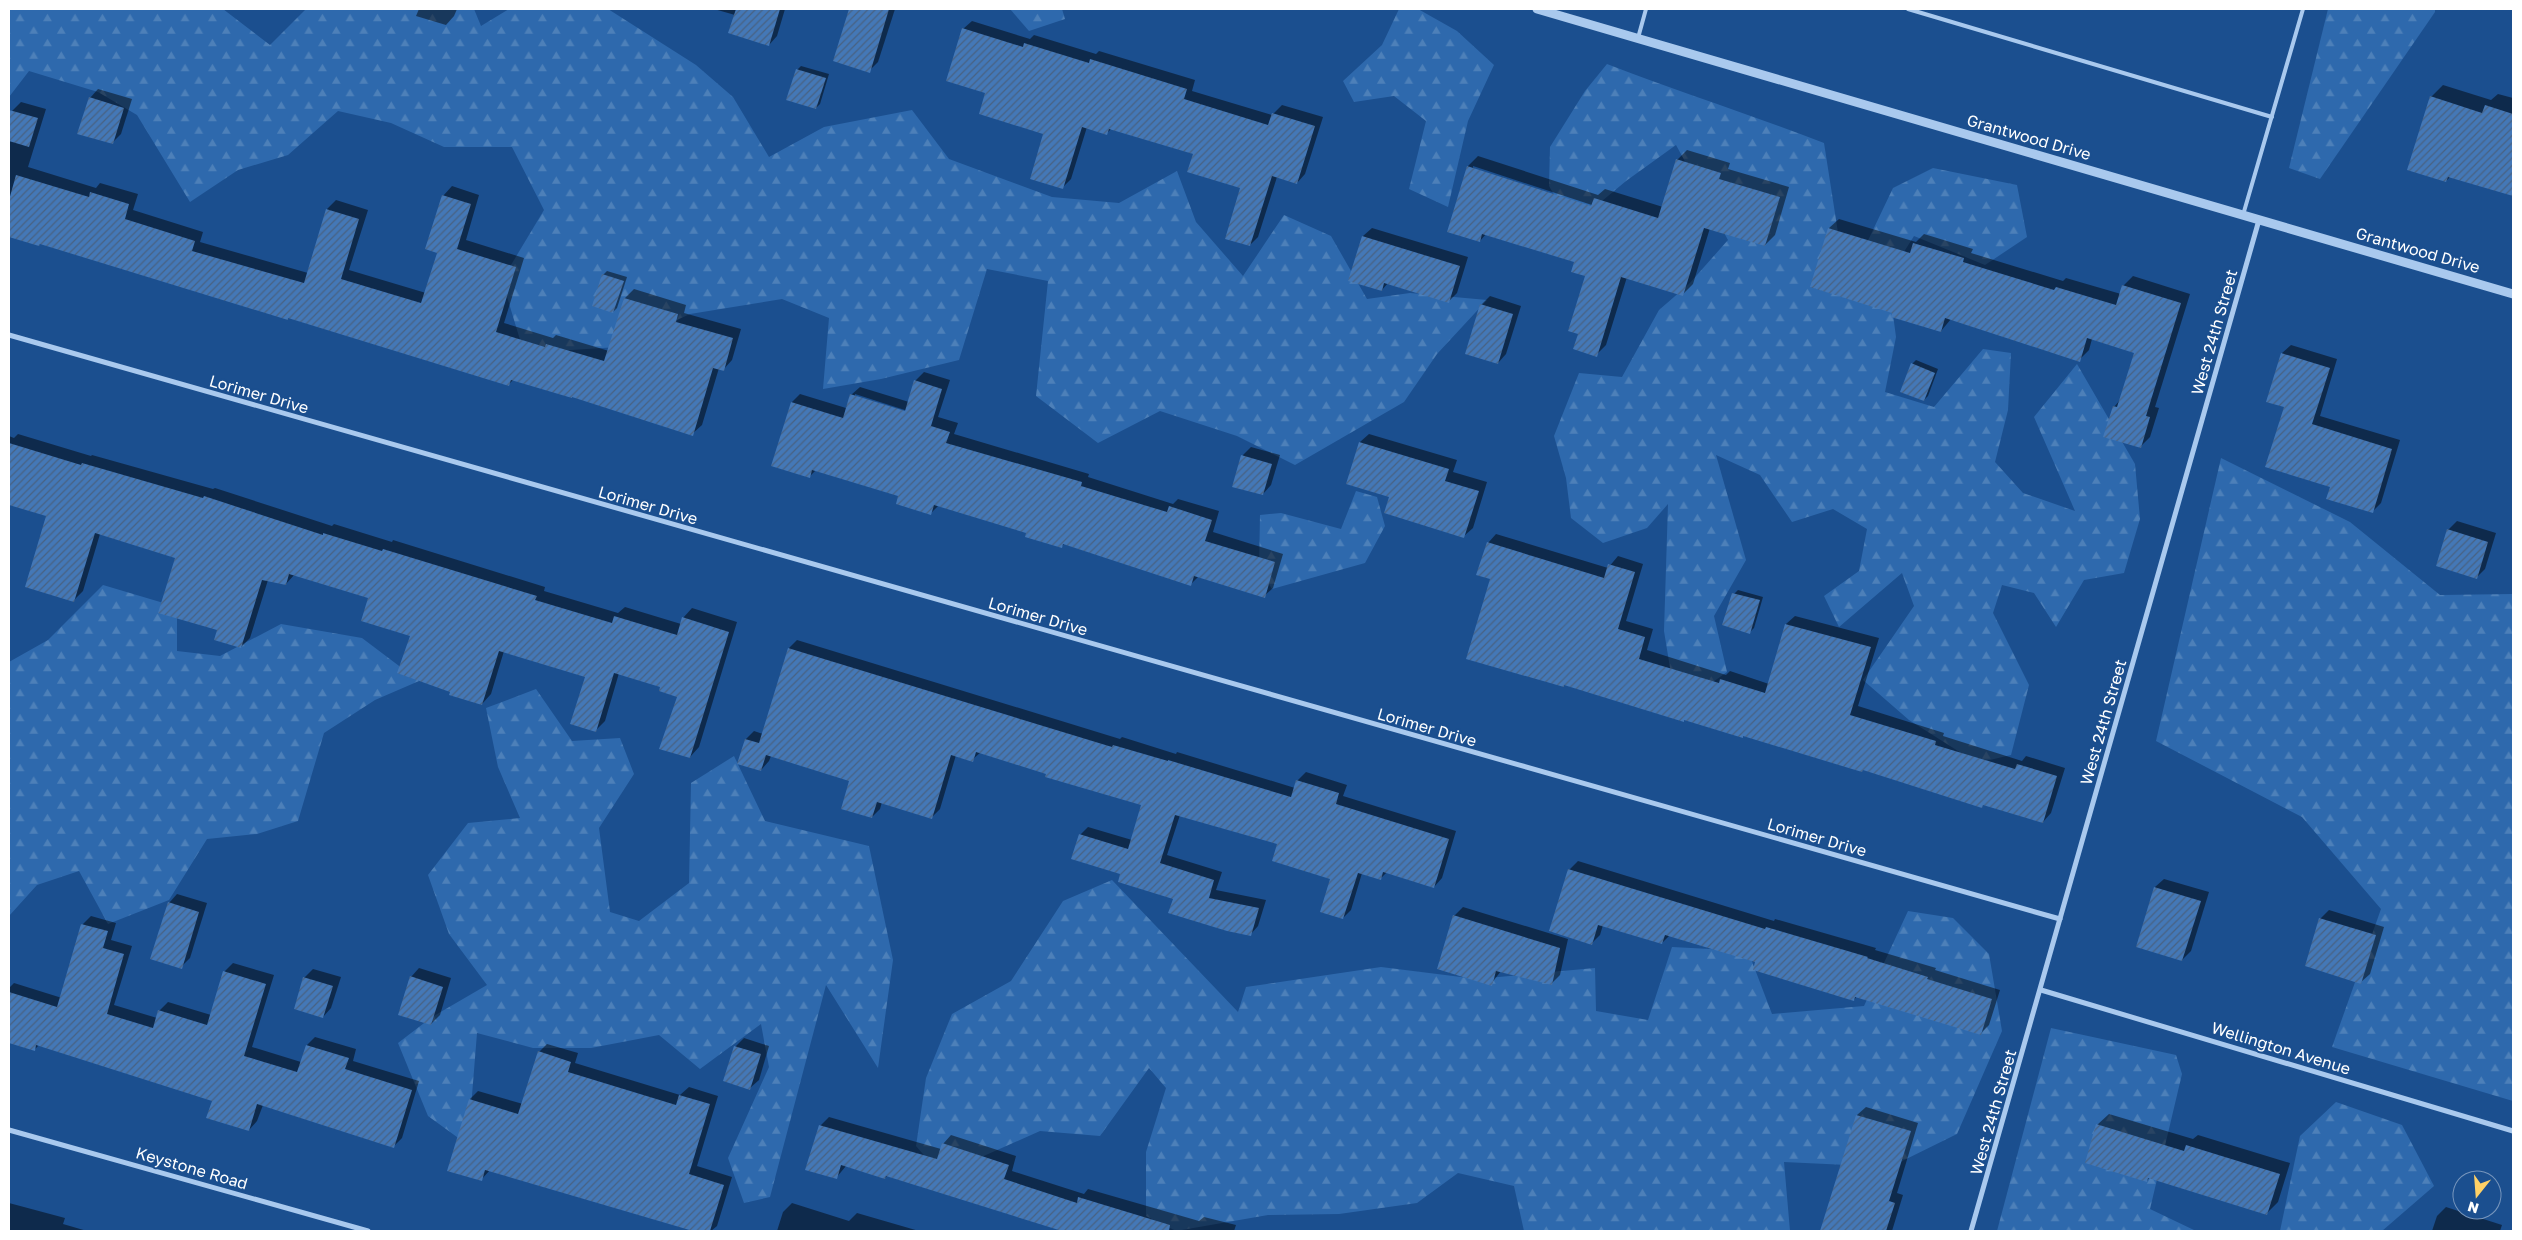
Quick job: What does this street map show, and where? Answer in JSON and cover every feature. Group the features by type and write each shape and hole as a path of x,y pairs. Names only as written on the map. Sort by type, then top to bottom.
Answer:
{"street":[{"name":"Grantwood Drive","path":"1537,9 2513,294"},
{"name":"West 24th Street","path":"1971,1231 2259,220"},
{"name":"Lorimer Drive","path":"9,336 2060,919"},
{"name":"Wellington Avenue","path":"2041,990 2513,1131"},
{"name":"Keystone Road","path":"9,1130 368,1231"}],"lane":[{"path":"1638,38 1646,9"},
{"path":"1908,9 2272,117"},
{"path":"2243,216 2303,9"}],"green space":[{"path":"9,9 223,9 270,45 306,9 474,9 481,26 509,9 608,9 696,65 733,97 769,157 824,127 912,110 949,159 1052,197 1119,203 1177,171 1196,222 1243,276 1284,215 1331,236 1367,299 1410,293 1487,300 1437,354 1404,402 1295,465 1237,436 1160,411 1098,443 1036,396 1048,281 987,269 959,360 881,379 823,389 829,318 782,299 690,314 618,347 524,353 502,280 544,210 512,147 444,147 391,123 338,111 288,155 238,170 190,202 137,115 98,92 29,71 9,97"},
{"path":"1010,9 1062,9 1065,19 1029,31"},
{"path":"1399,9 1418,9 1457,31 1494,65 1468,121 1448,207 1409,189 1426,121 1394,96 1354,102 1343,81 1382,45"},
{"path":"2328,9 2435,9 2435,12 2320,179 2289,168"},
{"path":"1607,64 1824,143 1839,239 1862,253 1893,188 1933,168 2017,185 2027,237 1985,265 1914,236 1888,277 1896,337 1885,392 1934,407 1983,349 2011,353 2008,410 1995,462 2023,493 2075,511 2034,417 2077,364 2135,464 2140,519 2124,573 2084,580 2056,627 2034,593 2002,585 1993,613 2029,685 2011,755 1977,763 1909,720 1863,680 1914,606 1902,573 1839,627 1824,596 1859,571 1867,529 1833,509 1792,522 1760,475 1716,455 1746,560 1714,616 1727,672 1703,689 1672,680 1664,631 1668,504 1647,528 1603,543 1571,518 1566,478 1554,436 1579,373 1622,377 1659,310 1689,284 1728,240 1676,145 1626,181 1572,226 1549,186 1550,147 1585,91"},
{"path":"2221,458 2350,522 2440,595 2513,594 2513,1101 2332,1047 2381,909 2302,817 2156,741"},
{"path":"1356,491 1377,497 1385,526 1365,563 1272,589 1259,569 1260,515 1281,513 1341,529"},
{"path":"103,585 177,607 177,651 220,656 281,624 362,638 419,681 375,700 324,733 298,821 257,834 207,839 169,900 108,924 79,871 37,885 9,916 9,662 48,640"},
{"path":"536,689 572,741 620,738 634,774 599,828 610,912 639,921 689,883 691,783 734,756 765,821 869,846 893,960 878,1068 826,985 770,1197 744,1203 728,1158 769,1067 761,1024 700,1069 659,1035 591,1048 533,1048 477,1033 468,1145 428,1116 398,1043 432,1017 487,985 449,934 428,875 468,823 520,818 498,767 486,708"},
{"path":"1112,880 1238,1012 1246,987 1381,967 1477,979 1595,968 1596,1011 1648,1020 1672,947 1748,951 1772,1014 1864,1006 1908,911 1953,918 1989,954 2002,1031 1957,1134 1890,1167 1784,1162 1790,1231 1524,1231 1514,1186 1458,1173 1417,1203 1339,1214 1268,1215 1176,1231 1146,1216 1146,1152 1166,1088 1149,1068 1100,1136 1040,1131 941,1175 916,1146 926,1078 952,1014 1011,981 1063,901"},
{"path":"2051,1028 2176,1055 2182,1074 2150,1209 2196,1231 1997,1231"},
{"path":"2336,1102 2402,1125 2434,1186 2382,1231 2280,1231 2300,1136"}],"building":[{"path":"736,9 780,9 769,46 728,33"},
{"path":"849,9 889,9 870,73 833,61"},
{"path":"962,28 1023,47 1024,43 1089,63 1090,59 1187,89 1184,99 1268,125 1272,113 1315,126 1297,184 1272,176 1250,246 1225,239 1240,188 1187,172 1193,154 1109,129 1107,135 1082,127 1063,189 1030,179 1043,134 979,114 985,93 946,81"},
{"path":"796,69 826,78 816,109 786,100"},
{"path":"2430,96 2482,113 2485,105 2513,114 2513,196 2448,177 2446,182 2407,170"},
{"path":"89,97 124,108 113,144 77,134"},
{"path":"9,110 38,118 29,147 9,141"},
{"path":"1676,159 1721,173 1719,179 1780,197 1765,246 1704,228 1683,296 1621,277 1597,357 1573,349 1578,334 1568,331 1585,276 1571,272 1574,262 1482,234 1480,242 1447,232 1467,166 1591,206 1594,198 1658,218"},
{"path":"16,175 89,197 90,192 129,204 125,219 195,241 192,251 304,283 326,209 359,219 341,279 421,303 437,253 425,249 442,195 471,204 457,249 516,267 496,332 545,347 546,344 604,361 624,298 678,314 676,322 733,338 724,371 713,368 693,436 572,397 511,380 509,386 40,244 39,246 9,237 9,200"},
{"path":"1828,228 1910,253 1913,243 1964,258 1963,262 2054,290 2056,287 2116,305 2122,285 2181,303 2146,416 2150,417 2141,448 2103,437 2113,406 2117,407 2134,353 2087,338 2080,362 1945,318 1941,332 1891,317 1892,313 1810,287"},
{"path":"1362,236 1460,266 1449,303 1384,283 1382,291 1348,281"},
{"path":"602,274 624,281 613,313 592,306"},
{"path":"1480,304 1513,314 1498,364 1465,354"},
{"path":"2281,353 2330,368 2312,424 2392,449 2373,513 2326,499 2330,487 2265,467 2284,407 2266,402"},
{"path":"1911,363 1935,373 1924,401 1900,392"},
{"path":"914,380 942,389 931,426 950,432 946,443 1082,482 1081,486 1167,512 1169,506 1212,520 1205,541 1275,562 1265,598 1194,576 1191,586 1063,544 1062,548 1025,537 1026,533 934,505 931,515 896,504 898,496 812,470 810,478 771,466 791,402 843,418 850,394 905,411"},
{"path":"1359,442 1449,469 1445,481 1479,491 1464,538 1384,513 1389,497 1346,484"},
{"path":"9,443 81,465 82,463 203,498 204,496 323,535 323,533 382,551 383,549 537,596 535,600 612,623 614,616 677,635 682,617 729,632 690,758 659,749 677,697 659,691 660,687 614,673 596,732 570,724 585,677 499,651 482,705 449,695 450,692 397,673 410,636 361,621 368,598 289,574 286,585 262,580 241,648 214,640 217,630 158,613 175,558 95,533 74,602 25,587 46,516 9,505"},
{"path":"1241,455 1272,464 1263,495 1232,487"},
{"path":"2447,529 2488,542 2477,579 2436,566"},
{"path":"1487,542 1604,578 1608,564 1635,572 1618,629 1645,637 1639,659 1719,683 1720,679 1765,693 1785,624 1871,647 1850,715 1936,741 1935,745 2015,769 2017,764 2057,776 2043,823 1983,805 1982,808 1863,770 1862,772 1743,736 1743,738 1684,720 1684,722 1564,685 1564,687 1466,659 1490,579 1476,575"},
{"path":"1732,593 1760,600 1750,634 1722,625"},
{"path":"788,648 1112,747 1113,745 1168,760 1291,797 1296,780 1339,793 1336,804 1449,839 1434,888 1383,872 1381,880 1358,873 1343,919 1320,912 1330,879 1272,861 1277,844 1175,815 1160,863 1214,880 1209,898 1259,908 1251,936 1227,931 1168,913 1173,899 1118,882 1120,874 1071,859 1079,834 1128,849 1141,805 1045,777 1046,774 976,752 973,762 951,755 932,819 877,802 872,818 841,809 849,781 766,755 761,771 737,764 745,739 759,743"},
{"path":"1568,869 1765,929 1766,927 1868,957 1928,977 1927,979 1992,999 1981,1035 1855,997 1854,1001 1753,970 1755,962 1665,935 1662,944 1598,925 1592,945 1549,931"},
{"path":"2154,887 2201,901 2182,961 2136,947"},
{"path":"168,902 199,912 182,969 150,959"},
{"path":"1453,915 1560,948 1552,985 1496,971 1492,986 1437,969"},
{"path":"2319,918 2376,935 2361,984 2305,966"},
{"path":"81,924 108,931 103,948 124,954 107,1014 153,1028 158,1010 207,1025 223,971 266,984 244,1056 297,1072 306,1045 349,1058 345,1069 412,1090 394,1148 257,1104 249,1131 206,1118 212,1101 36,1045 35,1051 9,1043 9,992 57,1007"},
{"path":"410,976 443,987 431,1025 398,1015"},
{"path":"303,977 333,986 323,1018 294,1009"},
{"path":"734,1046 761,1054 750,1090 723,1081"},
{"path":"538,1051 571,1062 568,1072 676,1105 679,1095 710,1104 689,1174 724,1185 710,1231 693,1231 485,1170 482,1181 447,1171 469,1099 518,1114"},
{"path":"1856,1115 1911,1131 1889,1201 1895,1203 1886,1231 1820,1231"},
{"path":"2096,1124 2184,1151 2186,1145 2280,1174 2267,1215 2148,1178 2147,1182 2085,1163"},
{"path":"819,1125 937,1159 942,1143 1009,1165 1004,1179 1077,1203 1078,1197 1170,1225 1169,1231 1062,1231 886,1176 885,1179 841,1165 837,1179 805,1170"}]}
